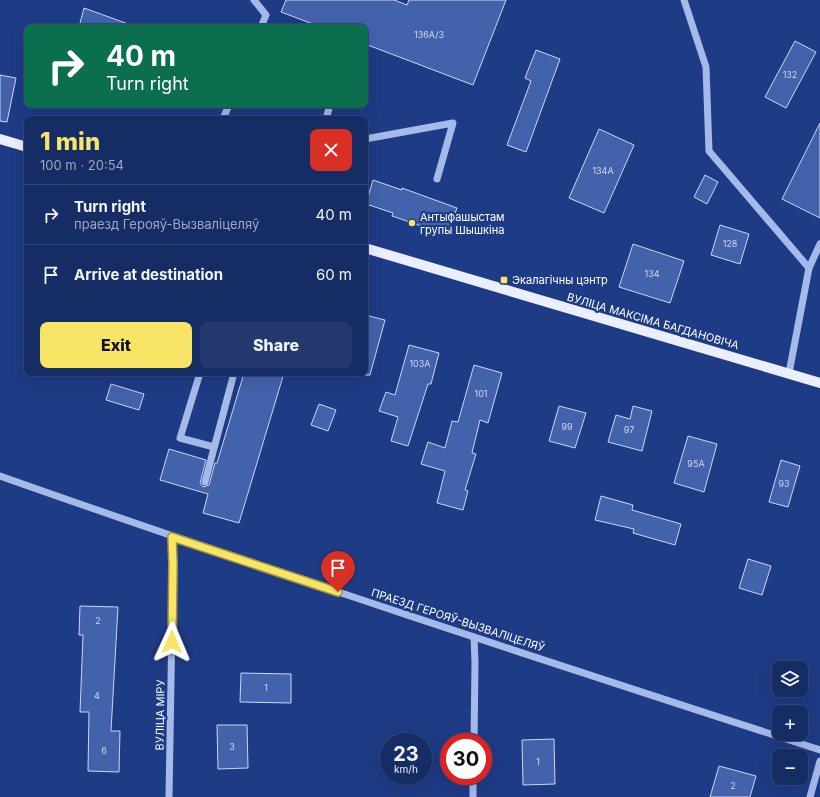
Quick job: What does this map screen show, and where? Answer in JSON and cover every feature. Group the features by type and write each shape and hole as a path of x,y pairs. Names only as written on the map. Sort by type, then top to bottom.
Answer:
{"main road":[{"path":"0,139 24,146"},
{"name":"ВУЛІЦА МАКСІМА БАГДАНОВІЧА","path":"368,249 820,382"}],"street":[{"path":"254,0 266,15 262,24"},
{"path":"684,0 706,67 709,151 809,268"},
{"path":"368,138 452,123 437,179"},
{"path":"789,373 809,268 820,244"},
{"path":"199,376 180,438 214,447"},
{"path":"205,482 233,376"},
{"name":"ПРАЕЗД ГЕРОЯЎ-ВЫЗВАЛІЦЕЛЯЎ","path":"0,476 172,537 474,638 820,750"},
{"name":"ВУЛІЦА МІРУ","path":"169,797 173,564 172,537"},
{"path":"474,638 474,733"},
{"path":"810,797 820,761"},
{"path":"473,785 473,797"}],"building":[{"path":"286,0 394,0 407,5 409,0 506,0 473,85 368,45 368,24 313,24 281,12"},
{"path":"84,8 128,24 80,24"},
{"path":"795,41 816,52 786,108 765,97"},
{"path":"536,50 560,59 526,152 507,145 531,81 525,78"},
{"path":"0,75 16,78 7,122 0,121"},
{"path":"820,123 820,218 782,199"},
{"path":"599,129 634,145 604,213 569,198"},
{"path":"705,175 718,182 707,204 694,197"},
{"path":"373,180 402,190 402,188 457,208 447,235 392,216 393,213 368,205 368,197"},
{"path":"720,225 749,234 740,264 711,255"},
{"path":"633,244 684,261 670,303 619,287"},
{"path":"368,316 385,320 370,375 368,375"},
{"path":"409,345 439,353 431,384 428,384 408,446 391,441 398,417 379,411 386,392 395,395"},
{"path":"474,365 502,373 488,423 480,420 472,453 476,454 465,490 468,491 463,510 437,503 445,471 421,464 428,442 445,448 452,421 458,422"},
{"path":"243,376 283,376 239,523 203,513 208,494 160,480 169,449 206,460 200,483 203,487 209,485 215,463 217,463"},
{"path":"111,384 144,394 139,410 106,400"},
{"path":"319,404 336,410 328,431 311,425"},
{"path":"559,406 586,413 575,448 549,441"},
{"path":"633,406 652,411 642,451 608,442 616,415 630,419"},
{"path":"688,436 717,444 704,492 674,483"},
{"path":"781,460 800,466 788,507 769,502"},
{"path":"601,496 633,505 632,510 681,524 675,545 633,533 634,529 595,520"},
{"path":"748,559 771,566 762,595 739,588"},
{"path":"80,606 118,607 111,731 120,731 119,772 88,771 89,712 80,712 83,635 79,635"},
{"path":"241,673 291,674 291,703 240,702"},
{"path":"217,725 247,725 248,768 218,769"},
{"path":"554,739 555,784 523,785 522,740"},
{"path":"719,766 756,776 750,797 710,797"}],"place":[{"name":"Антыфашыстам групы Шышкіна","path":"412,223"},
{"name":"Экалагічны цэнтр","path":"504,280"}],"route":[{"path":"172,642 172,537 338,592"}]}
